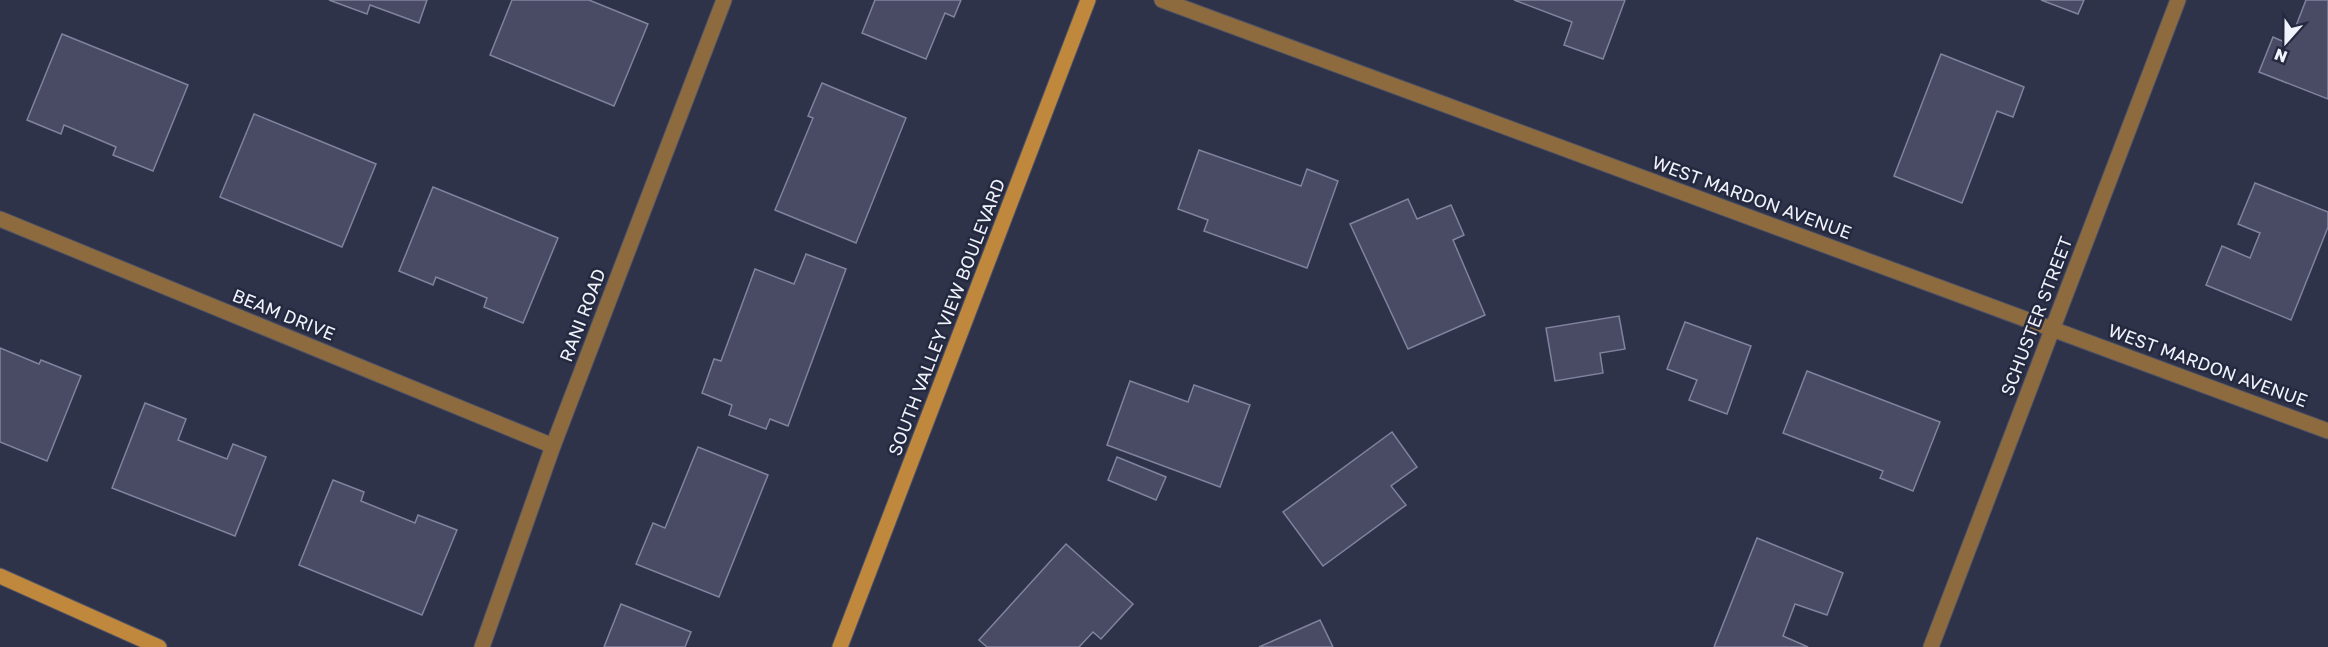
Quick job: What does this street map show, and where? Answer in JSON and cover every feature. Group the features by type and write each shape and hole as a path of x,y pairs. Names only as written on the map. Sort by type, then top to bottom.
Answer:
{"main road":[{"name":"SOUTH VALLEY VIEW BOULEVARD","path":"840,647 1088,0"},
{"path":"0,576 159,647"}],"street":[{"name":"RANI ROAD","path":"482,647 552,446 724,0"},
{"name":"WEST MARDON AVENUE","path":"1162,0 2328,431"},
{"name":"SCHUSTER STREET","path":"1931,647 2178,0"},
{"name":"BEAM DRIVE","path":"0,219 552,446"}],"building":[{"path":"329,0 427,0 419,23 370,5 367,14"},
{"path":"512,0 589,0 648,24 614,106 490,55"},
{"path":"875,0 961,0 954,17 945,13 926,59 862,33"},
{"path":"1514,0 1625,0 1603,59 1564,45 1572,22"},
{"path":"2041,0 2084,0 2078,14"},
{"path":"2306,0 2328,0 2328,99 2259,72 2273,37 2289,44"},
{"path":"62,34 188,85 153,171 113,155 116,147 64,125 61,134 27,120"},
{"path":"1941,54 2024,87 2013,117 1997,111 1962,203 1894,176"},
{"path":"822,83 906,118 856,243 775,210 813,118 808,116"},
{"path":"254,114 376,164 342,247 220,197"},
{"path":"1199,150 1301,186 1307,169 1338,181 1307,268 1204,231 1208,220 1178,209"},
{"path":"2255,183 2328,212 2328,227 2291,320 2206,285 2222,246 2250,258 2260,233 2238,224"},
{"path":"433,187 558,238 523,323 484,307 487,298 436,277 433,285 399,271"},
{"path":"1408,199 1417,219 1451,205 1464,235 1453,240 1485,315 1408,349 1350,224"},
{"path":"806,254 846,269 788,426 770,419 766,429 729,415 732,405 702,393 714,359 721,361 755,269 794,284"},
{"path":"1619,316 1625,349 1600,353 1603,373 1555,381 1546,328"},
{"path":"1685,322 1751,346 1727,414 1689,400 1697,380 1667,369"},
{"path":"0,348 39,364 41,360 81,376 47,461 0,442"},
{"path":"1807,371 1940,422 1913,491 1880,478 1883,471 1783,433"},
{"path":"1130,381 1188,402 1194,385 1250,405 1220,487 1107,445"},
{"path":"145,403 186,419 178,440 227,459 233,444 266,457 235,536 112,488"},
{"path":"1392,432 1417,467 1391,486 1406,505 1323,566 1283,512"},
{"path":"698,447 768,475 719,597 636,564 653,523 665,528"},
{"path":"1117,457 1166,477 1156,500 1108,480"},
{"path":"333,480 364,492 361,501 415,523 418,515 457,530 422,615 299,565"},
{"path":"1757,538 1843,573 1827,615 1795,604 1783,636 1808,647 1714,647"},
{"path":"1066,544 1133,604 1101,639 1093,632 1079,647 987,647 979,640"},
{"path":"621,604 691,632 685,647 604,647"},
{"path":"1320,620 1333,647 1259,647"}]}
